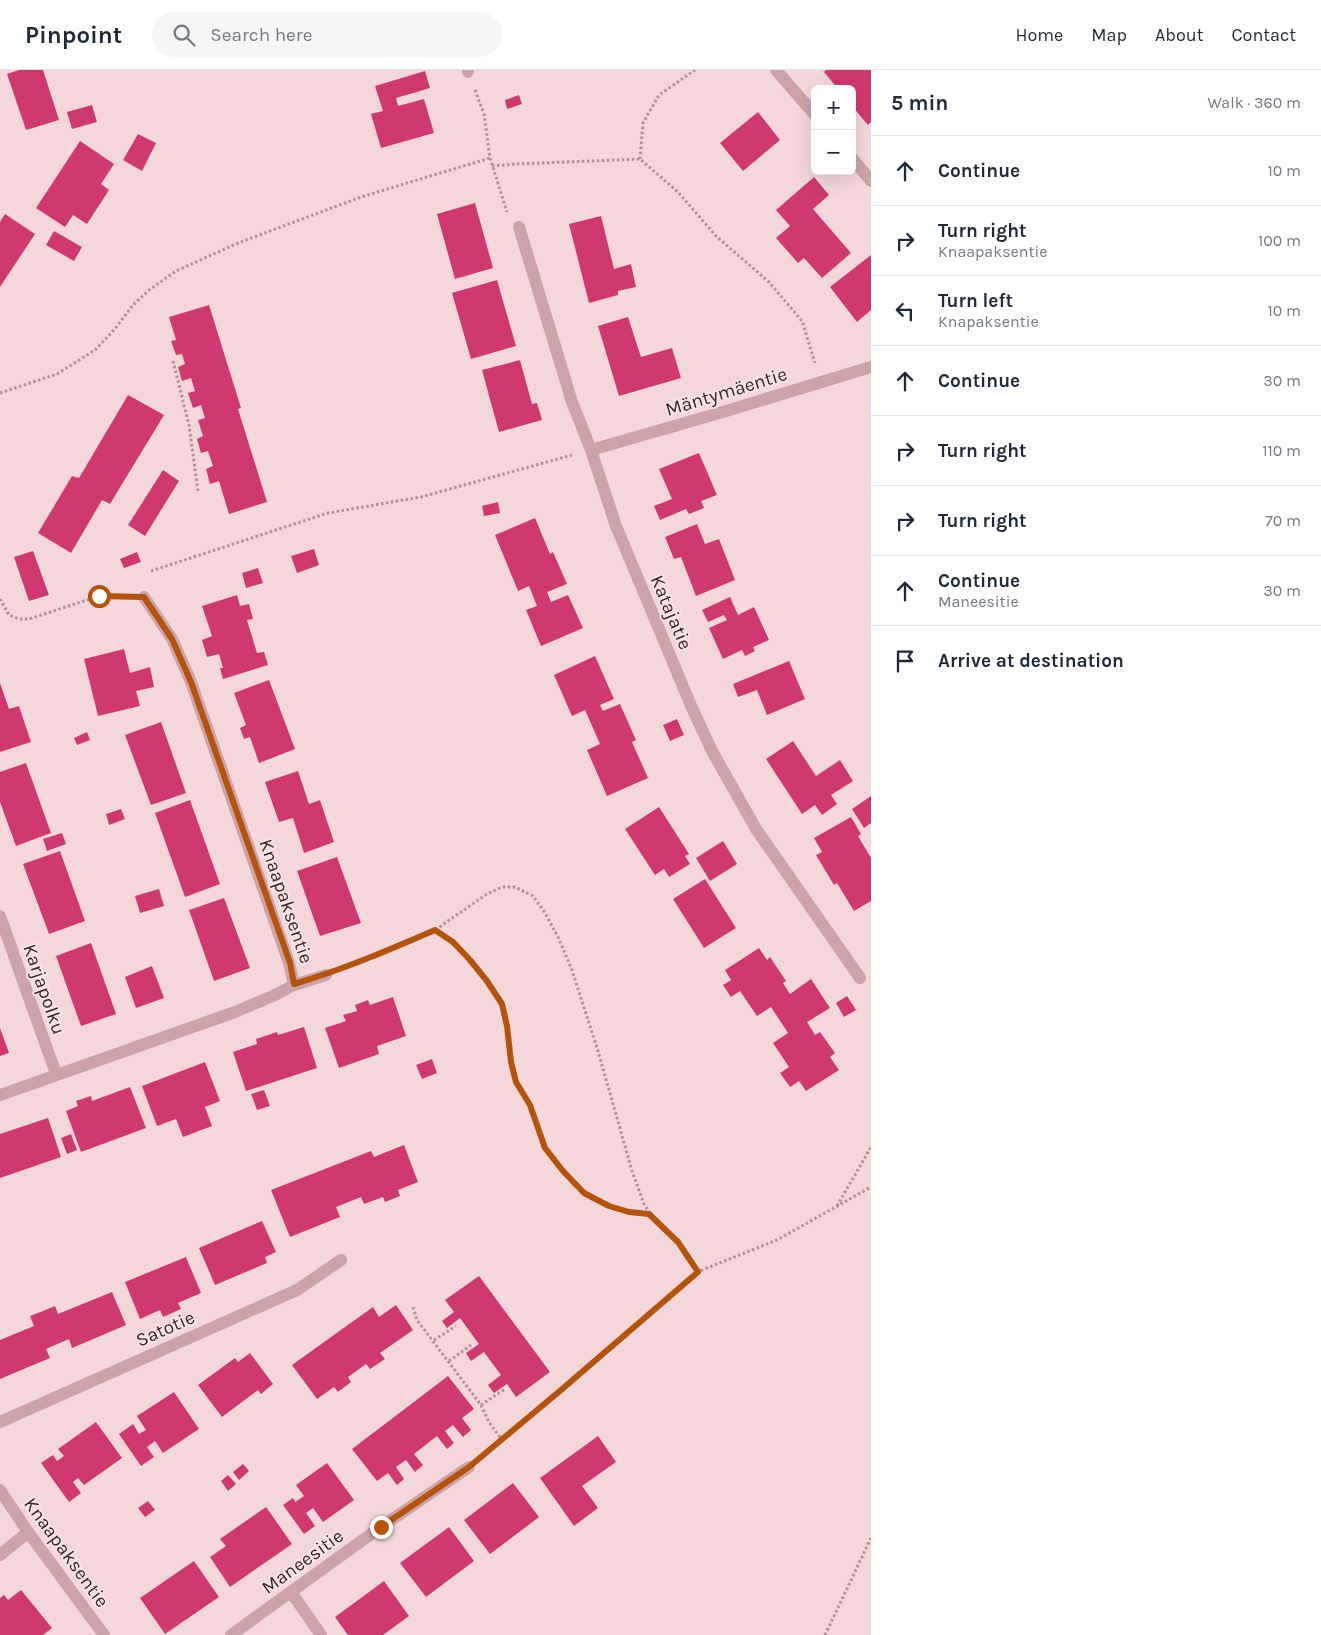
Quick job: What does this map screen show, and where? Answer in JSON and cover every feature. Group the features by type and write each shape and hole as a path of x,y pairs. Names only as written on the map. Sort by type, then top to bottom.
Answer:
{"street":[{"path":"776,70 811,110"},
{"path":"856,163 871,181"},
{"name":"Katajatie","path":"519,227 572,402 591,450 624,547 712,752 756,829 860,978"},
{"name":"Mäntymäentie","path":"591,450 871,367"},
{"name":"Knaapaksentie","path":"0,1095 235,1012 275,996 294,984 290,963 191,682 172,639 144,597"},
{"name":"Karjapolku","path":"0,916 56,1074"},
{"path":"294,984 326,975"},
{"name":"Satotie","path":"0,1422 297,1290 341,1260"},
{"name":"Maneesitie","path":"231,1635 381,1527 469,1467"},
{"name":"Knaapaksentie","path":"0,1490 28,1532 104,1635"},
{"path":"0,1555 28,1532"},
{"path":"290,1592 321,1635"}],"path":[{"path":"640,159 644,123 659,95 695,70"},
{"path":"468,71 484,114 492,166 510,220 519,227"},
{"path":"0,393 57,374 95,350 114,330 133,304 176,271 238,243 361,197 490,158"},
{"path":"492,166 640,159 678,192 716,236 769,282 802,321 822,382"},
{"path":"173,360 189,425 198,491"},
{"path":"151,571 328,513 421,497 591,450"},
{"path":"0,599 9,615 19,619 29,619 99,596 144,597"},
{"path":"326,975 435,930 487,894 502,887 515,887 533,896 544,911 558,937 572,970 598,1051 632,1171 649,1214 678,1242 698,1272"},
{"path":"435,930 453,942 470,960 502,1004 516,1082 530,1105 545,1148 584,1193 609,1206 629,1212 649,1214"},
{"path":"836,1207 871,1147"},
{"path":"469,1467 698,1272 777,1240 871,1187"},
{"path":"413,1307 417,1320 449,1361 502,1440"},
{"path":"434,1340 456,1326"},
{"path":"449,1361 471,1344"},
{"path":"480,1405 505,1389"},
{"path":"825,1635 871,1538"}],"building":[{"path":"19,70 43,70 59,120 26,130 7,74"},
{"path":"826,70 871,70 871,122 868,125 856,111 856,85 835,85 824,72"},
{"path":"425,71 430,88 396,98 398,106 424,99 434,133 381,148 371,114 383,111 375,86"},
{"path":"519,95 522,104 507,109 505,100"},
{"path":"92,105 97,122 72,129 67,112"},
{"path":"758,112 780,140 743,171 720,143"},
{"path":"138,134 156,143 142,171 123,160"},
{"path":"80,141 114,164 101,184 109,190 87,224 73,215 65,227 36,208"},
{"path":"814,177 829,195 813,209 851,253 822,278 804,258 798,263 776,238 790,226 776,210"},
{"path":"475,203 493,268 455,279 437,214"},
{"path":"5,214 35,234 0,287 0,222"},
{"path":"601,216 614,269 631,264 636,287 618,291 618,295 589,303 569,224"},
{"path":"54,231 82,247 74,261 46,245"},
{"path":"871,255 871,310 857,322 830,287"},
{"path":"497,280 516,346 471,359 452,293"},
{"path":"209,305 241,408 238,409 267,502 229,514 219,481 210,484 206,469 213,466 208,451 201,453 197,439 203,436 198,420 205,418 201,405 193,408 188,393 195,391 191,378 182,381 178,367 185,364 182,354 176,355 171,341 176,340 169,317"},
{"path":"628,317 641,357 672,348 681,378 619,396 598,326"},
{"path":"520,360 532,404 537,403 542,420 499,432 482,370"},
{"path":"128,395 164,415 110,504 102,500 71,553 38,533 72,476 79,478"},
{"path":"699,453 717,495 701,501 704,508 689,514 686,509 660,520 654,506 672,499 659,469"},
{"path":"163,470 179,481 145,536 128,525"},
{"path":"498,502 500,513 484,516 482,506"},
{"path":"535,518 550,554 553,552 567,584 547,592 551,602 568,595 583,628 541,646 526,610 537,606 529,586 518,591 495,535"},
{"path":"697,524 705,544 719,539 735,580 696,596 681,557 674,559 665,537"},
{"path":"314,549 319,565 297,573 291,556"},
{"path":"33,551 49,595 29,601 14,557"},
{"path":"137,552 141,562 124,568 120,559"},
{"path":"258,568 263,583 246,588 242,573"},
{"path":"237,595 240,606 249,604 253,619 247,620 257,653 264,652 268,665 223,679 220,668 223,668 219,654 207,657 202,640 212,636 202,606"},
{"path":"730,597 738,615 754,607 769,640 753,647 755,651 745,656 742,650 723,659 709,628 727,620 724,615 708,622 702,610"},
{"path":"124,649 130,673 150,667 154,687 136,691 140,706 98,716 84,659"},
{"path":"595,656 614,699 600,705 603,711 620,704 636,740 632,742 648,778 607,796 587,750 600,744 585,710 572,716 554,675"},
{"path":"789,661 805,699 767,715 757,690 738,697 733,684"},
{"path":"269,680 295,749 259,763 250,737 244,739 240,728 246,725 234,693"},
{"path":"0,683 9,709 19,706 31,742 0,752"},
{"path":"677,719 684,735 670,741 663,725"},
{"path":"161,722 186,793 151,805 125,735"},
{"path":"87,732 90,740 77,745 74,738"},
{"path":"793,741 816,776 840,760 853,781 831,795 837,804 822,815 815,805 802,814 766,759"},
{"path":"26,763 51,833 16,846 0,802 0,772"},
{"path":"298,771 309,804 320,800 334,842 304,853 293,818 279,822 265,782"},
{"path":"871,796 871,823 864,828 852,809"},
{"path":"190,800 220,884 185,897 155,813"},
{"path":"659,807 689,854 685,856 690,864 669,877 664,869 655,875 625,829"},
{"path":"121,809 125,819 109,825 106,814"},
{"path":"851,817 861,834 858,836 871,858 871,901 854,911 837,883 834,885 816,855 822,852 814,838"},
{"path":"62,833 66,844 47,851 43,839"},
{"path":"723,841 737,864 710,881 696,858"},
{"path":"60,851 85,921 49,934 23,864"},
{"path":"337,857 361,923 320,936 297,871"},
{"path":"705,879 736,928 704,948 673,899"},
{"path":"159,889 164,906 140,913 135,896"},
{"path":"224,898 250,968 214,981 189,910"},
{"path":"91,943 116,1014 81,1026 56,956"},
{"path":"759,948 767,960 770,957 786,981 783,983 790,994 811,979 830,1008 807,1022 815,1035 820,1032 835,1053 830,1057 839,1070 806,1091 799,1081 790,1087 780,1073 789,1067 773,1043 788,1033 771,1007 757,1016 740,991 731,997 723,985 731,980 725,970"},
{"path":"152,966 164,998 136,1008 125,977"},
{"path":"847,996 856,1010 844,1017 836,1003"},
{"path":"393,997 406,1036 377,1046 379,1054 339,1068 325,1028 346,1021 343,1015 357,1011 355,1005 368,1000 370,1005"},
{"path":"304,1027 317,1068 246,1091 233,1052 257,1044 256,1039 277,1032 278,1035"},
{"path":"0,1028 9,1053 0,1056"},
{"path":"432,1059 437,1073 422,1079 416,1065"},
{"path":"205,1062 220,1101 205,1107 212,1126 183,1137 176,1119 157,1126 142,1086"},
{"path":"130,1087 146,1128 81,1152 66,1111 78,1106 76,1101 91,1096 92,1101"},
{"path":"264,1090 270,1106 257,1110 251,1094"},
{"path":"48,1118 61,1157 0,1178 0,1134"},
{"path":"71,1134 77,1150 67,1154 61,1138"},
{"path":"404,1145 418,1182 398,1190 400,1196 385,1202 383,1197 364,1204 361,1197 336,1207 340,1217 290,1237 271,1190 371,1151 374,1157"},
{"path":"262,1221 276,1252 265,1257 267,1263 215,1285 199,1248"},
{"path":"186,1257 201,1293 178,1303 181,1309 163,1317 160,1310 140,1319 125,1282"},
{"path":"479,1276 550,1372 516,1397 507,1384 494,1393 488,1385 501,1375 484,1352 471,1361 466,1353 479,1344 460,1318 447,1328 442,1321 454,1312 445,1300"},
{"path":"112,1292 126,1325 72,1348 69,1339 46,1349 50,1358 0,1379 0,1340 34,1326 30,1316 55,1306 58,1314"},
{"path":"396,1305 413,1330 380,1353 385,1359 370,1369 366,1364 348,1377 351,1382 338,1392 334,1387 317,1399 292,1365 373,1307 379,1317"},
{"path":"250,1353 273,1384 261,1394 258,1390 222,1417 198,1385 235,1358 238,1362"},
{"path":"448,1376 474,1409 462,1418 471,1430 463,1437 453,1425 445,1431 454,1443 447,1449 437,1436 414,1454 423,1465 415,1472 406,1460 396,1467 404,1479 397,1485 388,1473 377,1481 352,1449"},
{"path":"174,1392 199,1429 163,1453 155,1441 147,1447 154,1457 141,1466 119,1434 133,1424 139,1434 146,1430 137,1416"},
{"path":"96,1422 122,1458 84,1485 78,1478 73,1482 81,1493 69,1502 41,1463 53,1455 57,1461 64,1456 58,1449"},
{"path":"598,1436 616,1462 582,1486 598,1508 574,1526 540,1478"},
{"path":"327,1463 354,1500 323,1522 313,1508 306,1513 315,1526 304,1534 283,1505 293,1498 295,1502 304,1496 296,1485"},
{"path":"243,1464 249,1471 239,1480 233,1472"},
{"path":"228,1475 236,1484 228,1491 221,1481"},
{"path":"513,1483 539,1517 490,1554 464,1520"},
{"path":"148,1501 155,1510 145,1517 138,1508"},
{"path":"266,1507 292,1544 230,1587 210,1557 226,1546 220,1539"},
{"path":"449,1527 474,1561 426,1597 400,1563"},
{"path":"194,1561 219,1597 165,1634 140,1598"},
{"path":"384,1581 409,1616 383,1635 348,1635 335,1617"},
{"path":"21,1590 52,1628 43,1635 0,1635 0,1598 4,1595 8,1600"}],"route":[{"path":"99,596 144,597 172,639 191,682 290,963 294,984 326,975 435,930 453,942 487,981 502,1004 516,1082 530,1105 545,1148 584,1193 609,1206 629,1212 649,1214 678,1242 698,1272 469,1467 381,1527"}]}
